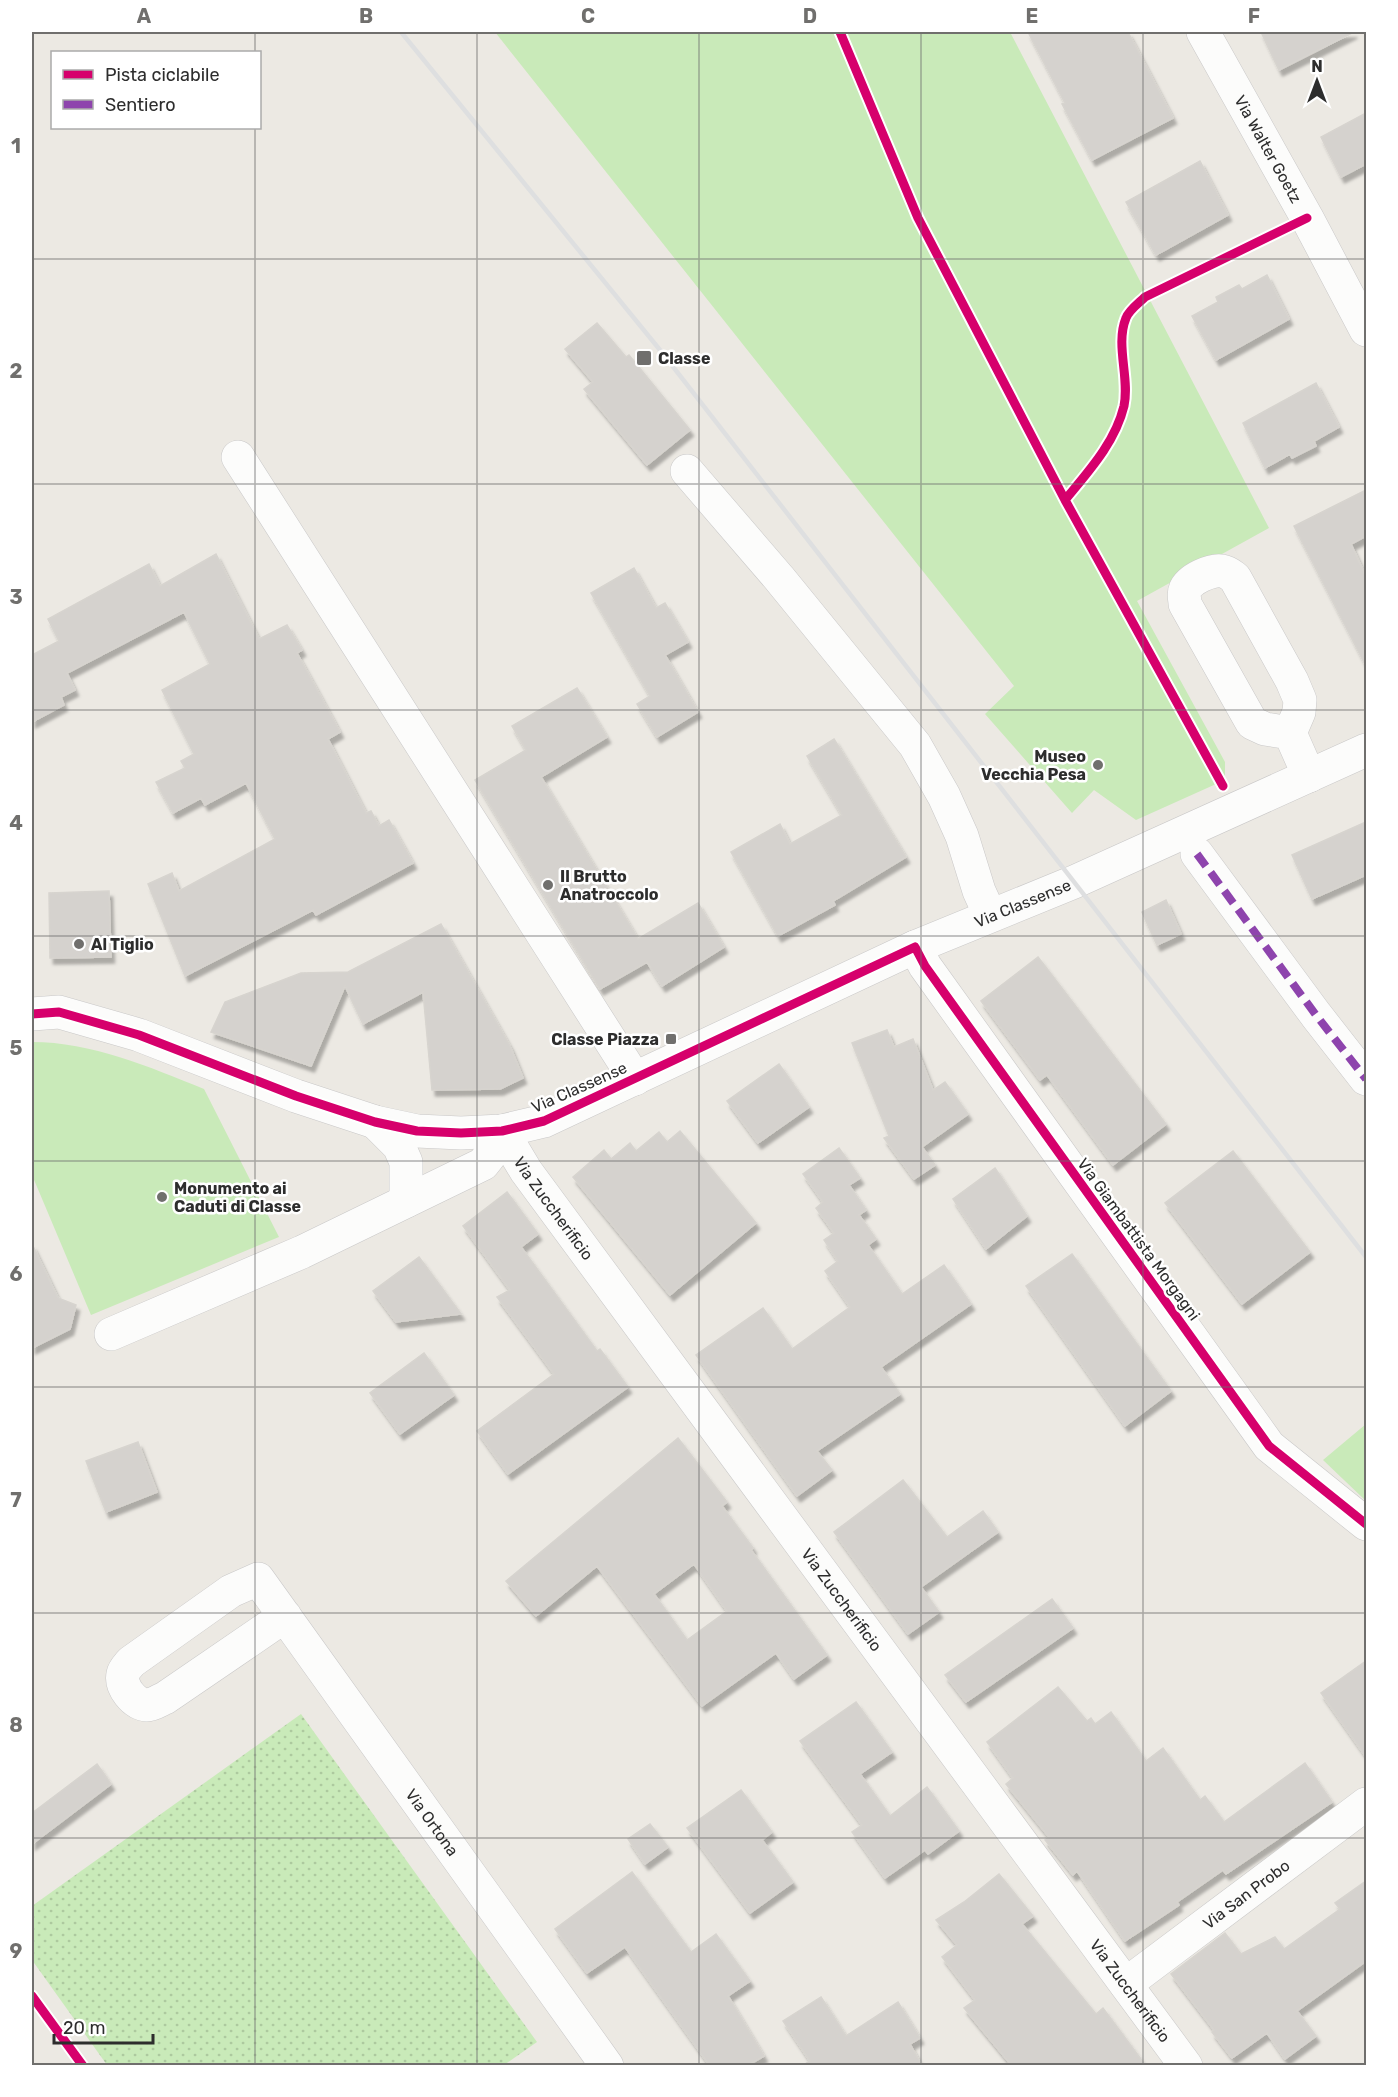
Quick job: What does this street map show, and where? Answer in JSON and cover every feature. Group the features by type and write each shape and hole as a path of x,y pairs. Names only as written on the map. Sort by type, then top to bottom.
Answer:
{"street":[{"name":"Via Walter Goetz","path":"1203,32 1307,218 1366,330"},
{"path":"238,457 635,1079"},
{"path":"687,471 779,578 915,746 944,796 962,836 979,891 990,915"},
{"path":"1290,733 1265,729 1252,723 1185,604 1185,588 1191,583 1212,572 1219,571 1226,572 1235,578 1292,681 1300,700 1299,712 1290,733 1309,776"},
{"name":"Via Classense","path":"32,1014 59,1012 139,1035 296,1096 375,1122 417,1131 461,1133 502,1131 544,1121 915,947 1074,882 1366,750"},
{"path":"1197,854 1366,1079"},
{"name":"Via Giambattista Morgagni","path":"915,947 925,966 1269,1446 1366,1524"},
{"path":"375,1122 399,1146 406,1162 406,1201"},
{"path":"111,1334 302,1252 483,1164 494,1150 502,1131"},
{"name":"Via Zuccherificio","path":"502,1131 526,1171 1186,2066"},
{"name":"Via Ortona","path":"285,1616 160,1701 147,1705 129,1695 122,1678 131,1662 231,1591 258,1579 285,1616 606,2065"},
{"name":"Via San Probo","path":"1126,1983 1366,1804"}],"green space":[{"path":"495,32 1010,32 1269,528 1137,601 1225,762 1225,780 1136,820 1094,790 1072,813 985,714 1014,686"},
{"path":"32,1042 76,1046 120,1057 204,1089 279,1237 91,1315 32,1175"},
{"path":"1366,1424 1366,1501 1323,1460"},
{"path":"301,1714 537,2042 504,2065 107,2065 32,1960 32,1906"}],"building":[{"path":"1028,32 1128,32 1173,118 1092,160"},
{"path":"1261,32 1354,32 1279,70"},
{"path":"1366,113 1366,164 1341,177 1321,137"},
{"path":"1200,161 1228,215 1156,255 1126,202"},
{"path":"1267,275 1289,319 1216,360 1192,316 1218,302 1216,297 1239,285 1242,289"},
{"path":"597,323 626,357 629,355 690,430 647,465 584,389 593,382 565,349"},
{"path":"1316,383 1339,427 1314,441 1316,446 1292,458 1290,454 1265,468 1243,423"},
{"path":"1366,490 1366,536 1351,544 1366,577 1366,666 1294,526"},
{"path":"216,554 259,639 287,625 302,650 297,653 340,732 328,739 366,813 371,811 379,826 389,820 413,863 316,915 313,910 185,976 148,884 172,873 179,891 275,839 246,783 205,805 201,798 173,813 156,782 185,768 181,761 194,754 162,690 210,664 184,612 67,673 75,690 61,697 64,705 32,722 32,655 59,641 48,619 149,564 160,586"},
{"path":"634,568 656,608 665,603 688,642 665,655 698,712 657,737 637,704 650,696 591,593"},
{"path":"577,688 607,737 541,777 638,939 698,903 724,947 662,986 647,962 600,989 475,780 526,750 512,726"},
{"path":"834,739 906,857 833,901 835,905 778,936 731,852 780,824 790,844 842,815 807,756"},
{"path":"1366,822 1366,875 1312,899 1292,855"},
{"path":"109,891 111,957 50,958 49,893"},
{"path":"1166,900 1181,934 1157,945 1142,912"},
{"path":"441,924 510,1046 523,1078 500,1089 432,1090 423,992 363,1024 345,986 311,1066 211,1032 225,1002 301,973 348,972"},
{"path":"1038,957 1166,1124 1113,1165 1047,1075 1040,1080 981,1001"},
{"path":"887,1030 894,1047 913,1039 933,1090 945,1082 968,1114 922,1147 935,1165 914,1179 884,1138 889,1136 852,1043"},
{"path":"779,1064 809,1107 758,1143 727,1101"},
{"path":"680,1131 756,1223 670,1295 573,1177 604,1150 611,1159 630,1143 636,1151 659,1132 667,1142"},
{"path":"839,1148 860,1178 849,1185 866,1210 859,1215 876,1239 868,1245 902,1294 944,1265 971,1304 881,1367 900,1394 817,1451 832,1470 797,1496 696,1355 763,1308 792,1349 850,1307 825,1271 838,1261 824,1240 834,1233 816,1208 823,1202 803,1174"},
{"path":"1233,1151 1310,1252 1242,1304 1165,1203"},
{"path":"995,1168 1027,1216 986,1249 953,1199"},
{"path":"507,1192 538,1234 521,1247 597,1351 600,1349 628,1387 508,1474 477,1431 554,1374 497,1297 510,1290 463,1226"},
{"path":"32,1244 58,1298 76,1305 70,1329 32,1348"},
{"path":"1072,1254 1171,1391 1125,1426 1026,1286"},
{"path":"419,1257 461,1314 396,1322 373,1291"},
{"path":"424,1353 454,1395 400,1434 370,1393"},
{"path":"678,1438 727,1502 722,1506 827,1655 794,1679 776,1653 702,1706 597,1566 536,1616 506,1581","holes":["694,1564 727,1611 687,1640 654,1594"]},
{"path":"138,1442 157,1492 106,1512 86,1461"},
{"path":"903,1480 947,1537 983,1511 998,1532 921,1587 939,1612 908,1634 834,1532"},
{"path":"1052,1599 1073,1628 966,1702 945,1675"},
{"path":"1366,1661 1366,1757 1321,1693"},
{"path":"1058,1687 1087,1721 1091,1718 1095,1724 1111,1712 1146,1761 1163,1748 1200,1800 1205,1796 1224,1822 1305,1763 1332,1802 1226,1874 1223,1870 1177,1902 1179,1905 1125,1941 1077,1871 1073,1875 1045,1840 1049,1837 1006,1784 1013,1778 987,1742"},
{"path":"856,1702 892,1752 860,1774 890,1816 927,1787 959,1831 928,1854 925,1850 885,1878 852,1832 862,1825 800,1741"},
{"path":"97,1764 111,1784 32,1844 32,1813"},
{"path":"741,1790 772,1832 762,1840 793,1882 750,1913 687,1828"},
{"path":"650,1824 668,1847 645,1864 628,1839"},
{"path":"632,1872 691,1952 716,1934 750,1981 728,1996 764,2056 747,2066 710,2066 625,1947 587,1973 555,1929"},
{"path":"999,1874 1033,1916 1022,1924 1096,2014 1103,2008 1146,2066 1012,2066 964,2008 975,2000 942,1957 957,1945 936,1920 964,1902"},
{"path":"1366,1881 1366,1961 1297,2011 1316,2036 1285,2059 1267,2033 1232,2058 1212,2032 1214,2030 1171,1974 1225,1933 1241,1954 1275,1937 1284,1949 1340,1909 1335,1903"},
{"path":"821,1997 846,2036 898,2002 920,2038 910,2044 922,2066 802,2066 810,2061 783,2021"}],"railway":[{"path":"401,32 660,350 1366,1257"}],"marked path":[{"path":"1197,854 1366,1079"}],"cycle path":[{"path":"840,32 918,218 1065,500 1223,786"},
{"path":"1065,500 1100,456 1120,420 1125,395 1123,328 1127,315 1132,309 1145,297 1307,218"},
{"path":"32,1014 59,1012 139,1035 296,1096 375,1122 417,1131 461,1133 502,1131 544,1121 915,947 925,966 1269,1446 1366,1524"},
{"path":"32,1996 83,2066"}],"place":[{"name":"Classe","path":"644,358"},
{"name":"Museo Vecchia Pesa","path":"1098,765"},
{"name":"Il Brutto Anatroccolo","path":"548,885"},
{"name":"Al Tiglio","path":"79,944"},
{"name":"Classe Piazza","path":"671,1039"},
{"name":"Monumento ai Caduti di Classe","path":"162,1197"}]}
